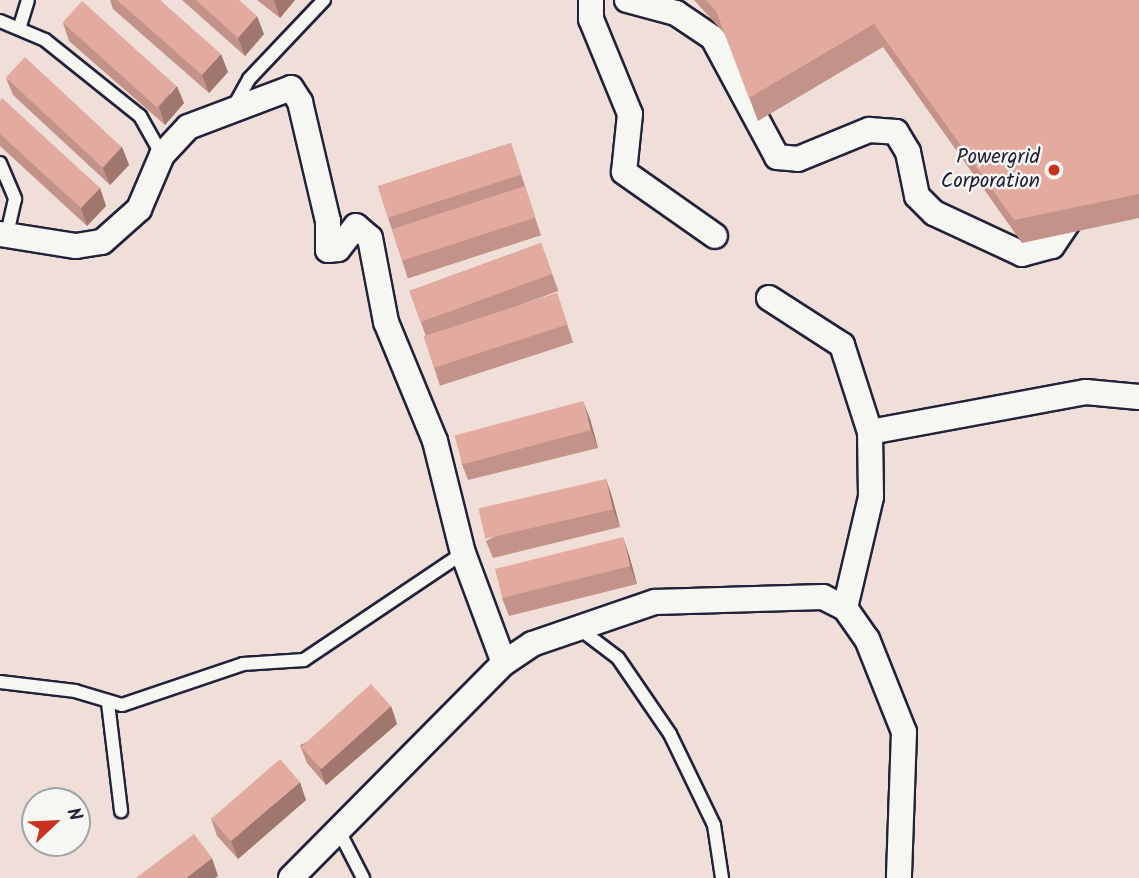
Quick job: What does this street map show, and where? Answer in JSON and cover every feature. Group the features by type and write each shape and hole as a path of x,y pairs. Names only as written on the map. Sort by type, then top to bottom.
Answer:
{"street":[{"path":"591,0 591,19 630,114 624,172 715,236"},
{"path":"627,0 677,13 713,38 777,157 798,159 869,130 896,132 908,152 917,196 934,213 993,244 1022,254 1052,246 1090,184"},
{"path":"3,234 76,246 102,242 139,209 162,155 199,119 232,111 284,89 296,93 328,221 328,250 338,249 356,226 370,238 386,322 435,442 463,553 504,663"},
{"path":"769,298 842,345 870,432 871,497 845,608"},
{"path":"870,432 1086,392 1139,397"},
{"path":"291,878 504,663 532,644 581,630 655,602 823,597 845,608 867,639 904,732 899,878"}],"lane":[{"path":"20,26 28,0"},
{"path":"232,111 249,79 324,0"},
{"path":"0,21 20,26 140,116 162,155"},
{"path":"0,163 15,199 3,234"},
{"path":"0,682 75,691 108,704 135,703 243,664 304,660 463,553"},
{"path":"581,630 618,658 670,734 714,825 722,878"},
{"path":"108,704 121,811"},
{"path":"339,831 363,878"}],"building":[{"path":"117,0 160,0 221,54 202,75"},
{"path":"196,0 239,0 257,16 238,38"},
{"name":"Powergrid Corporation","path":"706,0 1139,0 1139,194 1014,220 874,24 749,98 716,11"},
{"path":"82,1 176,86 157,108 63,23"},
{"path":"25,57 122,147 102,168 6,77"},
{"path":"2,98 100,188 81,208 0,134"},
{"path":"511,143 521,174 388,218 378,186"},
{"path":"525,186 535,217 402,261 392,229"},
{"path":"541,243 552,274 421,322 409,291"},
{"path":"557,293 567,324 434,368 424,336"},
{"path":"583,401 591,430 462,464 455,435"},
{"path":"606,479 613,509 485,539 478,508"},
{"path":"623,537 630,566 502,598 495,569"},
{"path":"371,684 391,706 321,769 301,747"},
{"path":"280,759 300,782 231,841 211,819"},
{"path":"194,834 212,858 186,878 136,878"}],"place":[{"name":"Powergrid Corporation","path":"1054,170"}]}
